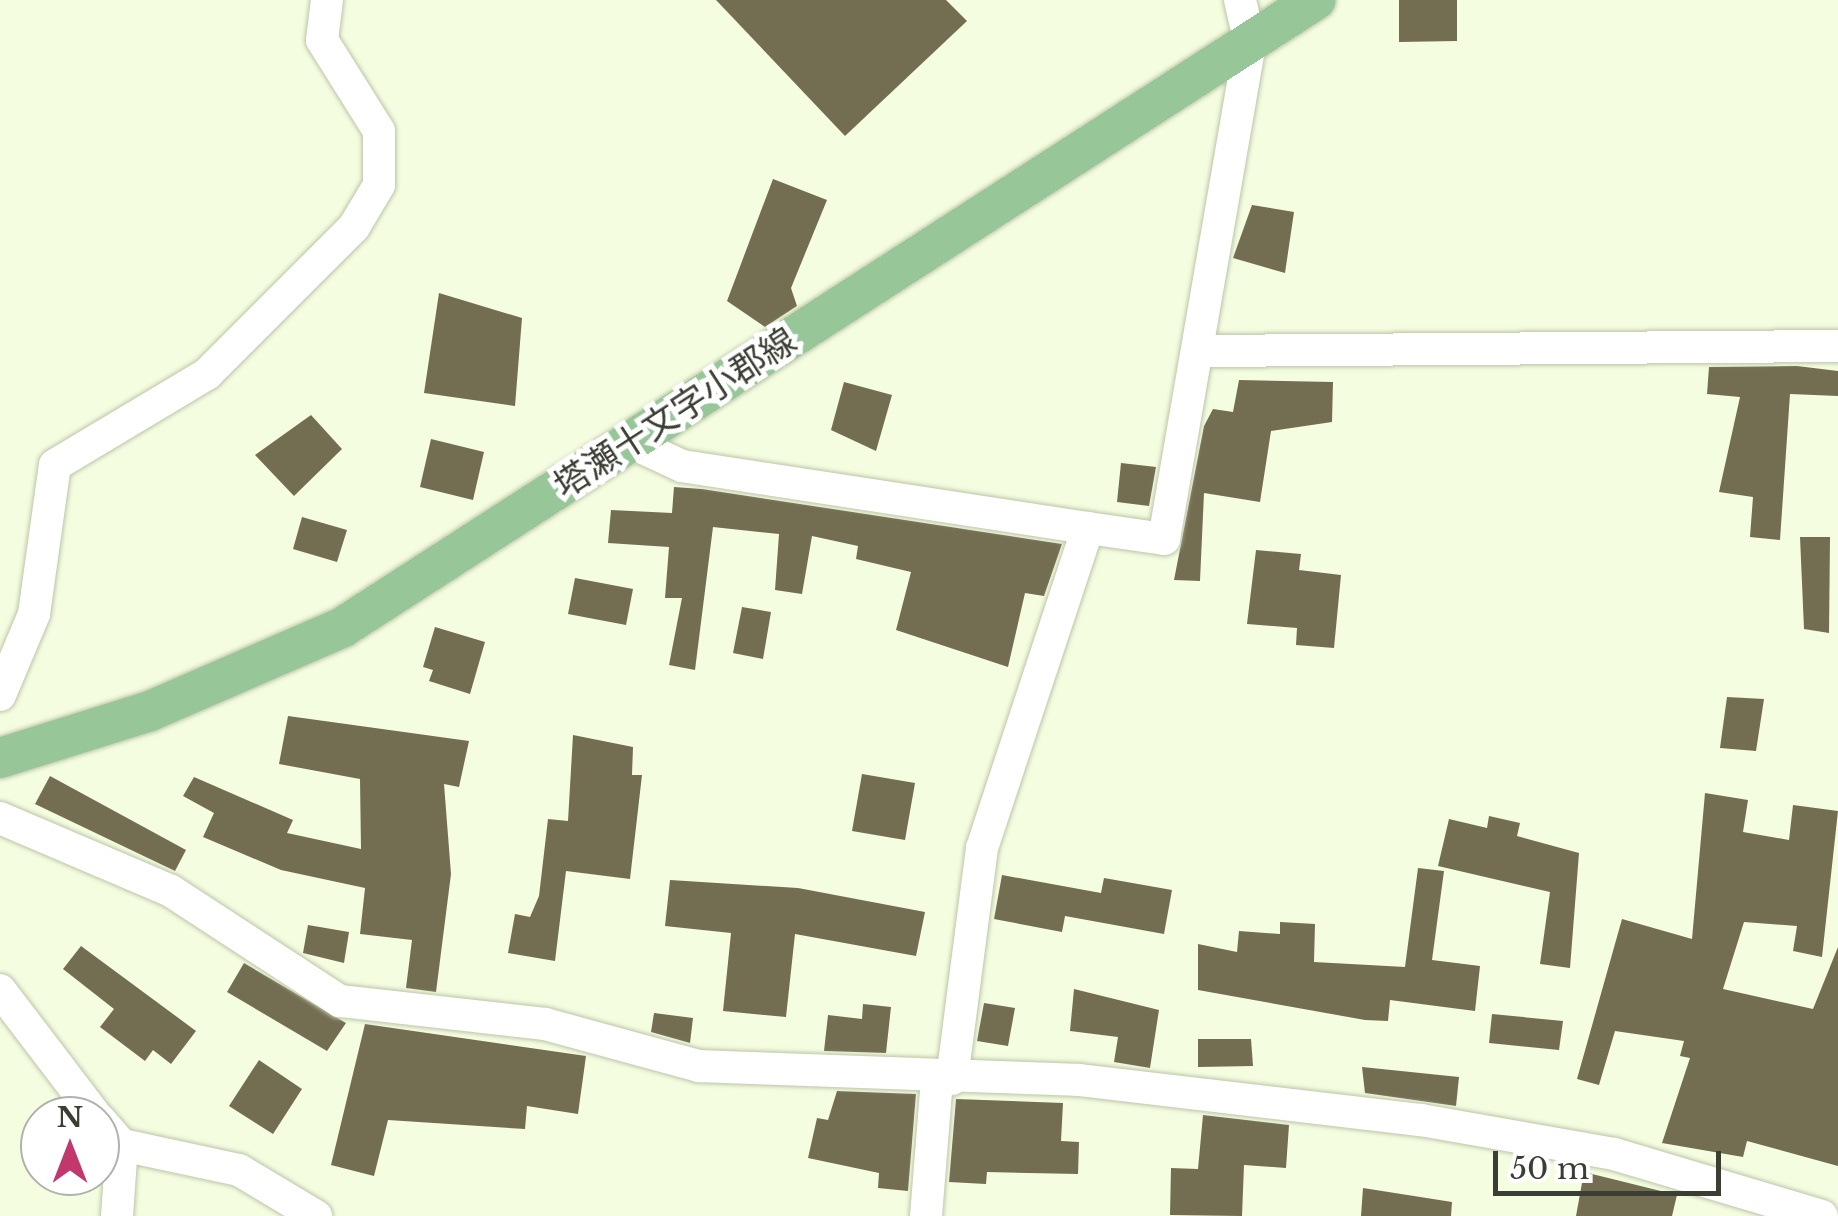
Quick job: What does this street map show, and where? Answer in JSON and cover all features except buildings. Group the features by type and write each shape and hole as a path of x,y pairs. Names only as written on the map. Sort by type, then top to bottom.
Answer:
{"main road":[{"name":"塔瀬十文字小郡線","path":"0,758 150,711 343,626 1315,0"}],"street":[{"path":"0,695 34,614 55,465 207,374 354,227 379,185 379,131 322,40 327,0"},
{"path":"630,442 682,466 1164,539 1202,351 1250,43 1240,0"},
{"path":"1202,351 1838,346"},
{"path":"926,1216 982,848 1088,528"},
{"path":"0,818 171,891 340,1000 545,1024 699,1066 945,1080 1079,1080 1421,1120 1614,1154 1822,1216"},
{"path":"0,990 82,1096"},
{"path":"120,1132 239,1170 316,1216"}]}
